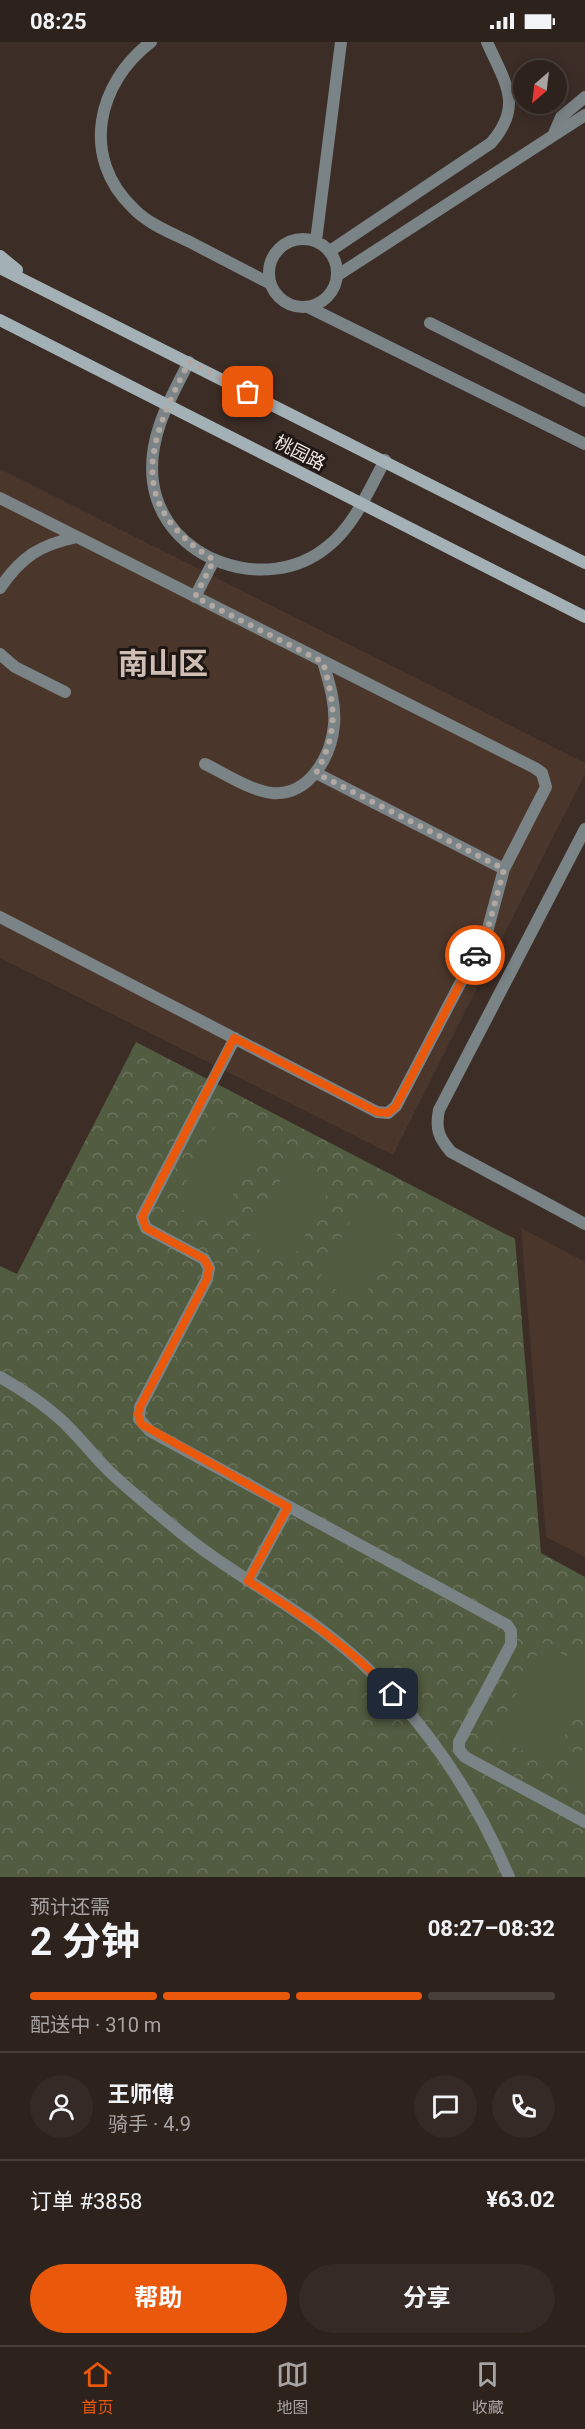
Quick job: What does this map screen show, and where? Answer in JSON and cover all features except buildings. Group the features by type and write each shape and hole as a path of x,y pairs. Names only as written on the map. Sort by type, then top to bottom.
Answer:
{"main road":[{"path":"0,256 37,286"},
{"name":"桃园路","path":"0,268 385,460 585,563"},
{"name":"桃园路","path":"0,320 585,617"}],"street":[{"path":"151,42 118,74 106,99 101,124 102,147 117,189 133,209 158,226 269,283 276,295 287,304 308,307 585,444"},
{"path":"316,241 341,42"},
{"path":"330,251 491,143 504,128 510,113 508,92 487,42"},
{"path":"553,136 561,117 585,97"},
{"path":"308,307 328,297 338,275 585,115"},
{"path":"269,283 270,261 284,244 304,238 316,241 330,251 336,262 338,275"},
{"path":"430,323 585,401"},
{"path":"189,362 166,406 157,431 153,457 153,482 161,509 173,529 192,546 214,560 244,569 267,570 297,564 327,548 349,525 385,460"},
{"path":"0,498 542,773 545,780 544,794 504,869 487,932 396,1106 388,1113 377,1112 0,917"},
{"path":"0,588 24,559 40,547 77,537"},
{"path":"195,597 214,560"},
{"path":"0,654 15,667 65,692"},
{"path":"205,764 255,789 274,793 291,790 305,783 316,773 330,743 334,724 331,689 323,662"},
{"path":"316,773 504,869"},
{"path":"585,829 439,1110 436,1122 437,1133 451,1152 585,1224"},
{"path":"234,1038 144,1212 143,1223 146,1228 204,1259 209,1268 207,1279 140,1407 139,1419 150,1431 507,1625 511,1631 511,1644 459,1742 459,1750 465,1757 585,1822"},
{"path":"0,1377 29,1394 61,1419 109,1470 167,1522 248,1581 319,1628 354,1656 405,1707 460,1783 490,1832 509,1877"},
{"path":"248,1581 288,1507"}],"shaded area":[{"path":"0,469 585,763 585,774 393,1155 0,958"},
{"path":"521,1228 585,1262 585,1557 546,1537"}],"green space":[{"path":"136,1042 515,1239 541,1553 585,1577 585,1877 0,1877 0,1266 17,1274"},
{"path":"218,1121 260,1144 216,1227 174,1205"},
{"path":"291,1160 333,1182 289,1266 247,1243"},
{"path":"363,1197 405,1219 361,1303 319,1280"},
{"path":"543,1643 585,1666 585,1698 549,1765 494,1736"},
{"path":"585,1744 585,1785 568,1777"}],"way so far":[{"path":"248,392 189,362 166,406 157,431 153,457 153,482 161,509 173,529 192,546 214,560 195,597 323,662 331,689 334,724 330,743 316,773 504,869 487,932 475,955"}],"district":[{"name":"南山区","path":"163,664"}],"route":[{"path":"393,1694 354,1656 319,1628 248,1581 288,1507 141,1424 138,1414 140,1407 209,1274 209,1268 204,1259 146,1228 142,1217 234,1038 377,1112 388,1113 396,1106 475,955"}]}
